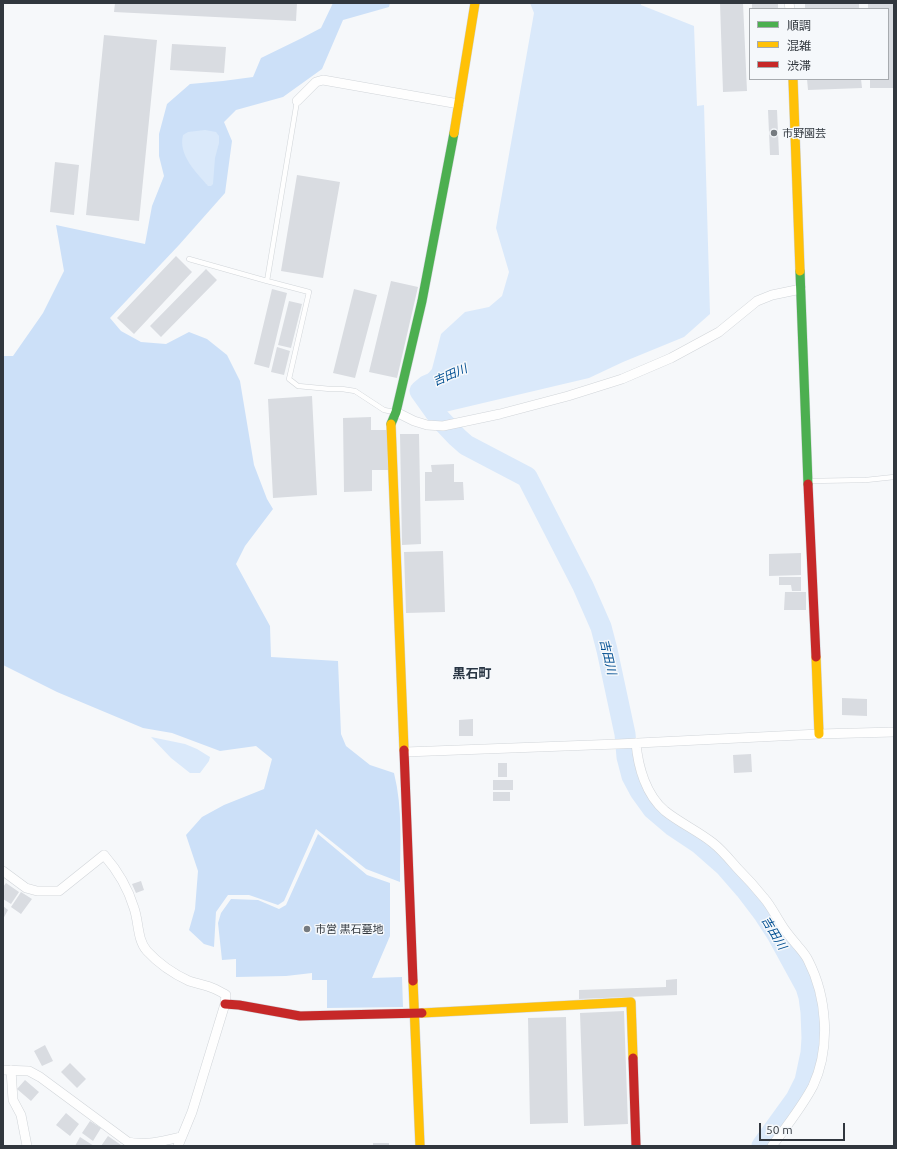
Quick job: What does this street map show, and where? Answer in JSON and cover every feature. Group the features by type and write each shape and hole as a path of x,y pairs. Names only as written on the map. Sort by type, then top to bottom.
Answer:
{"street":[{"path":"420,1146 391,425 396,412 422,300 459,104 475,3"},
{"path":"297,100 316,82 323,80 459,104"},
{"path":"793,80 819,734"},
{"path":"396,412 414,421 427,425 443,426 500,414 568,396 622,378 671,358 719,332 757,301 772,295 801,289"},
{"path":"405,752 894,732"},
{"path":"635,743 642,773 648,788 655,799 664,810 713,843 726,855 765,898 789,936 807,957 817,983 822,1002 824,1034 823,1050 819,1068 804,1101 772,1146"},
{"path":"3,871 26,888 37,890 59,890 104,855 123,880 129,893 138,920 142,944 147,951 178,975 190,981 215,989 226,995 225,1004 192,1112 178,1146"},
{"path":"225,1004 239,1005 300,1016 415,1013 631,1002 636,1146"},
{"path":"27,1146 21,1115 13,1100 7,1070 29,1071 40,1077 128,1142 156,1143 181,1137"}],"lane":[{"path":"267,280 297,100"},
{"path":"189,259 310,292 289,378 298,386 355,391 384,410 396,412"},
{"path":"808,481 866,480 894,477"}],"shaded area":[{"path":"333,3 390,3 389,7 343,20 322,69 283,97 236,110 224,122 232,141 225,193 179,245 110,318 121,331 141,342 166,344 189,332 207,339 227,355 240,381 254,465 267,499 273,509 245,546 236,564 270,626 271,657 338,661 341,734 346,746 370,765 394,773 397,787 400,827 400,882 366,869 316,829 284,901 278,905 249,895 228,895 216,912 214,947 204,944 189,930 195,909 198,871 186,835 202,817 224,805 264,789 272,759 256,746 220,751 172,733 143,728 57,692 3,665 3,356 13,356 43,313 64,271 56,225 145,244 152,206 164,176 159,156 159,134 167,104 190,84 253,77 261,58 321,28"},
{"path":"318,834 367,875 390,883 390,936 372,978 402,977 403,1007 327,1008 327,980 312,980 312,973 286,976 236,977 236,959 222,960 218,923 221,913 231,899 258,900 279,909 286,905"}],"water":[{"path":"530,3 641,3 641,5 694,26 697,106 704,105 710,314 684,337 623,362 589,378 445,412 420,383 432,369 441,334 465,312 489,307 502,296 509,272 496,228 534,13"},
{"path":"205,130 216,132 219,136 219,143 215,158 213,184 211,186 208,186 189,163 183,149 182,142 183,135 188,132"},
{"path":"151,737 185,744 210,757 209,761 200,773 190,773 171,758"}],"building":[{"path":"115,3 297,3 296,21 114,12"},
{"path":"720,3 743,3 747,91 723,92"},
{"path":"752,3 778,3 778,8 752,8"},
{"path":"805,3 859,3 859,8 805,8"},
{"path":"868,3 894,3 894,88 870,88 870,80 889,80 889,8 868,8"},
{"path":"104,35 157,40 139,221 86,215"},
{"path":"172,44 226,47 224,73 170,70"},
{"path":"807,80 861,80 862,88 808,90"},
{"name":"市野園芸","path":"768,110 777,110 779,155 770,155"},
{"path":"55,162 79,165 74,215 50,212"},
{"path":"297,175 340,182 323,278 281,271"},
{"path":"176,256 192,272 134,334 117,318"},
{"path":"206,269 217,280 161,337 150,326"},
{"path":"391,281 418,287 397,378 369,372"},
{"path":"272,289 287,293 269,368 254,364"},
{"path":"354,289 377,295 355,378 333,373"},
{"path":"289,301 302,304 291,348 278,345"},
{"path":"277,347 290,351 284,375 271,372"},
{"path":"312,396 317,495 273,498 268,399"},
{"path":"371,417 371,430 387,430 388,470 372,470 372,491 344,492 343,418"},
{"path":"400,434 419,434 421,544 402,545"},
{"path":"454,464 454,482 463,482 464,500 425,501 425,472 432,472 431,465"},
{"path":"443,551 445,612 406,613 404,552"},
{"path":"801,553 801,575 769,576 769,554"},
{"path":"779,577 801,577 801,591 792,591 791,585 779,585"},
{"path":"785,592 806,592 806,610 784,610"},
{"path":"842,698 867,699 867,716 842,715"},
{"path":"473,719 473,736 459,736 459,720"},
{"path":"751,754 752,772 734,773 733,755"},
{"path":"498,763 507,763 507,777 498,777"},
{"path":"493,780 513,780 513,790 493,790"},
{"path":"493,792 510,792 510,801 493,801"},
{"path":"141,881 144,890 136,893 132,884"},
{"path":"6,883 19,892 11,904 3,899 3,887"},
{"path":"21,892 32,899 21,914 11,907"},
{"path":"3,906 8,910 3,919"},
{"path":"677,979 677,995 579,999 579,990 666,987 666,980"},
{"path":"624,1011 628,1124 584,1126 580,1013"},
{"path":"566,1017 568,1123 530,1124 528,1018"},
{"path":"45,1045 53,1061 42,1066 34,1051"},
{"path":"70,1063 86,1079 77,1088 61,1072"},
{"path":"25,1080 39,1092 31,1101 17,1089"},
{"path":"66,1113 79,1124 70,1136 56,1125"},
{"path":"90,1121 101,1128 93,1141 82,1133"},
{"path":"108,1136 121,1145 101,1146"},
{"path":"80,1137 94,1146 75,1146"},
{"path":"373,1143 389,1143 389,1146 373,1146"}],"waterway":[{"name":"吉田川","path":"449,376 426,386 420,391 440,419 466,445 527,477 583,586 601,627 625,734 627,757 632,776 640,791 653,809 673,826 700,844 725,866 745,889 777,934 806,987 811,1012 812,1038 811,1053 805,1081 796,1099 762,1146"}],"traffic: fast":[{"path":"391,424 396,412 422,301 454,133"},
{"path":"800,271 808,484"}],"traffic: slow":[{"path":"454,133 475,3"},
{"path":"793,80 800,271"},
{"path":"391,424 404,750"},
{"path":"816,657 819,734"},
{"path":"413,981 420,1146"},
{"path":"422,1013 631,1002 633,1058"}],"traffic: jam":[{"path":"808,484 816,657"},
{"path":"404,750 413,981"},
{"path":"225,1004 239,1005 300,1016 422,1013"},
{"path":"633,1058 636,1146"}],"place":[{"name":"市野園芸","path":"774,133"},
{"name":"市営 黒石墓地","path":"307,929"}],"district":[{"name":"黒石町","path":"472,674"}]}
